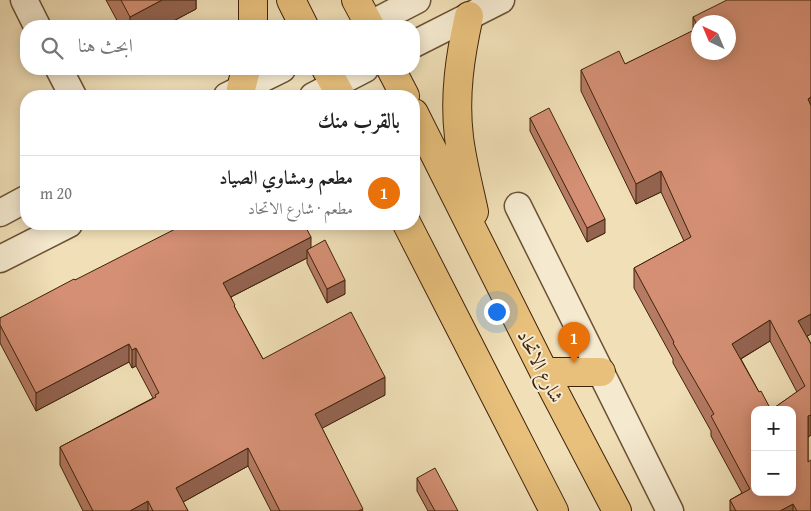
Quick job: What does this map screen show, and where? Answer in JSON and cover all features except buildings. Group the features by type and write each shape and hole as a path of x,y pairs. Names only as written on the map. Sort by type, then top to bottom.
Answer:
{"main road":[{"path":"252,20 253,0"},
{"path":"290,0 301,20"},
{"path":"356,0 366,20"},
{"path":"470,16 460,54 457,116 459,138 480,246"},
{"path":"394,75 402,90"},
{"name":"شارع الاتحاد","path":"420,126 544,372 617,511"},
{"path":"410,230 554,511"},
{"path":"544,372 601,372"}],"street":[{"path":"24,0 34,20"},
{"path":"380,20 417,0"},
{"path":"420,41 501,0"},
{"path":"62,75 69,90"},
{"path":"238,85 266,75"},
{"path":"328,86 352,75"},
{"path":"0,213 20,202"},
{"path":"518,206 670,511"},
{"path":"0,259 57,230"}],"place":[{"name":"مطعم ومشاوي الصياد","path":"574,363"}]}
